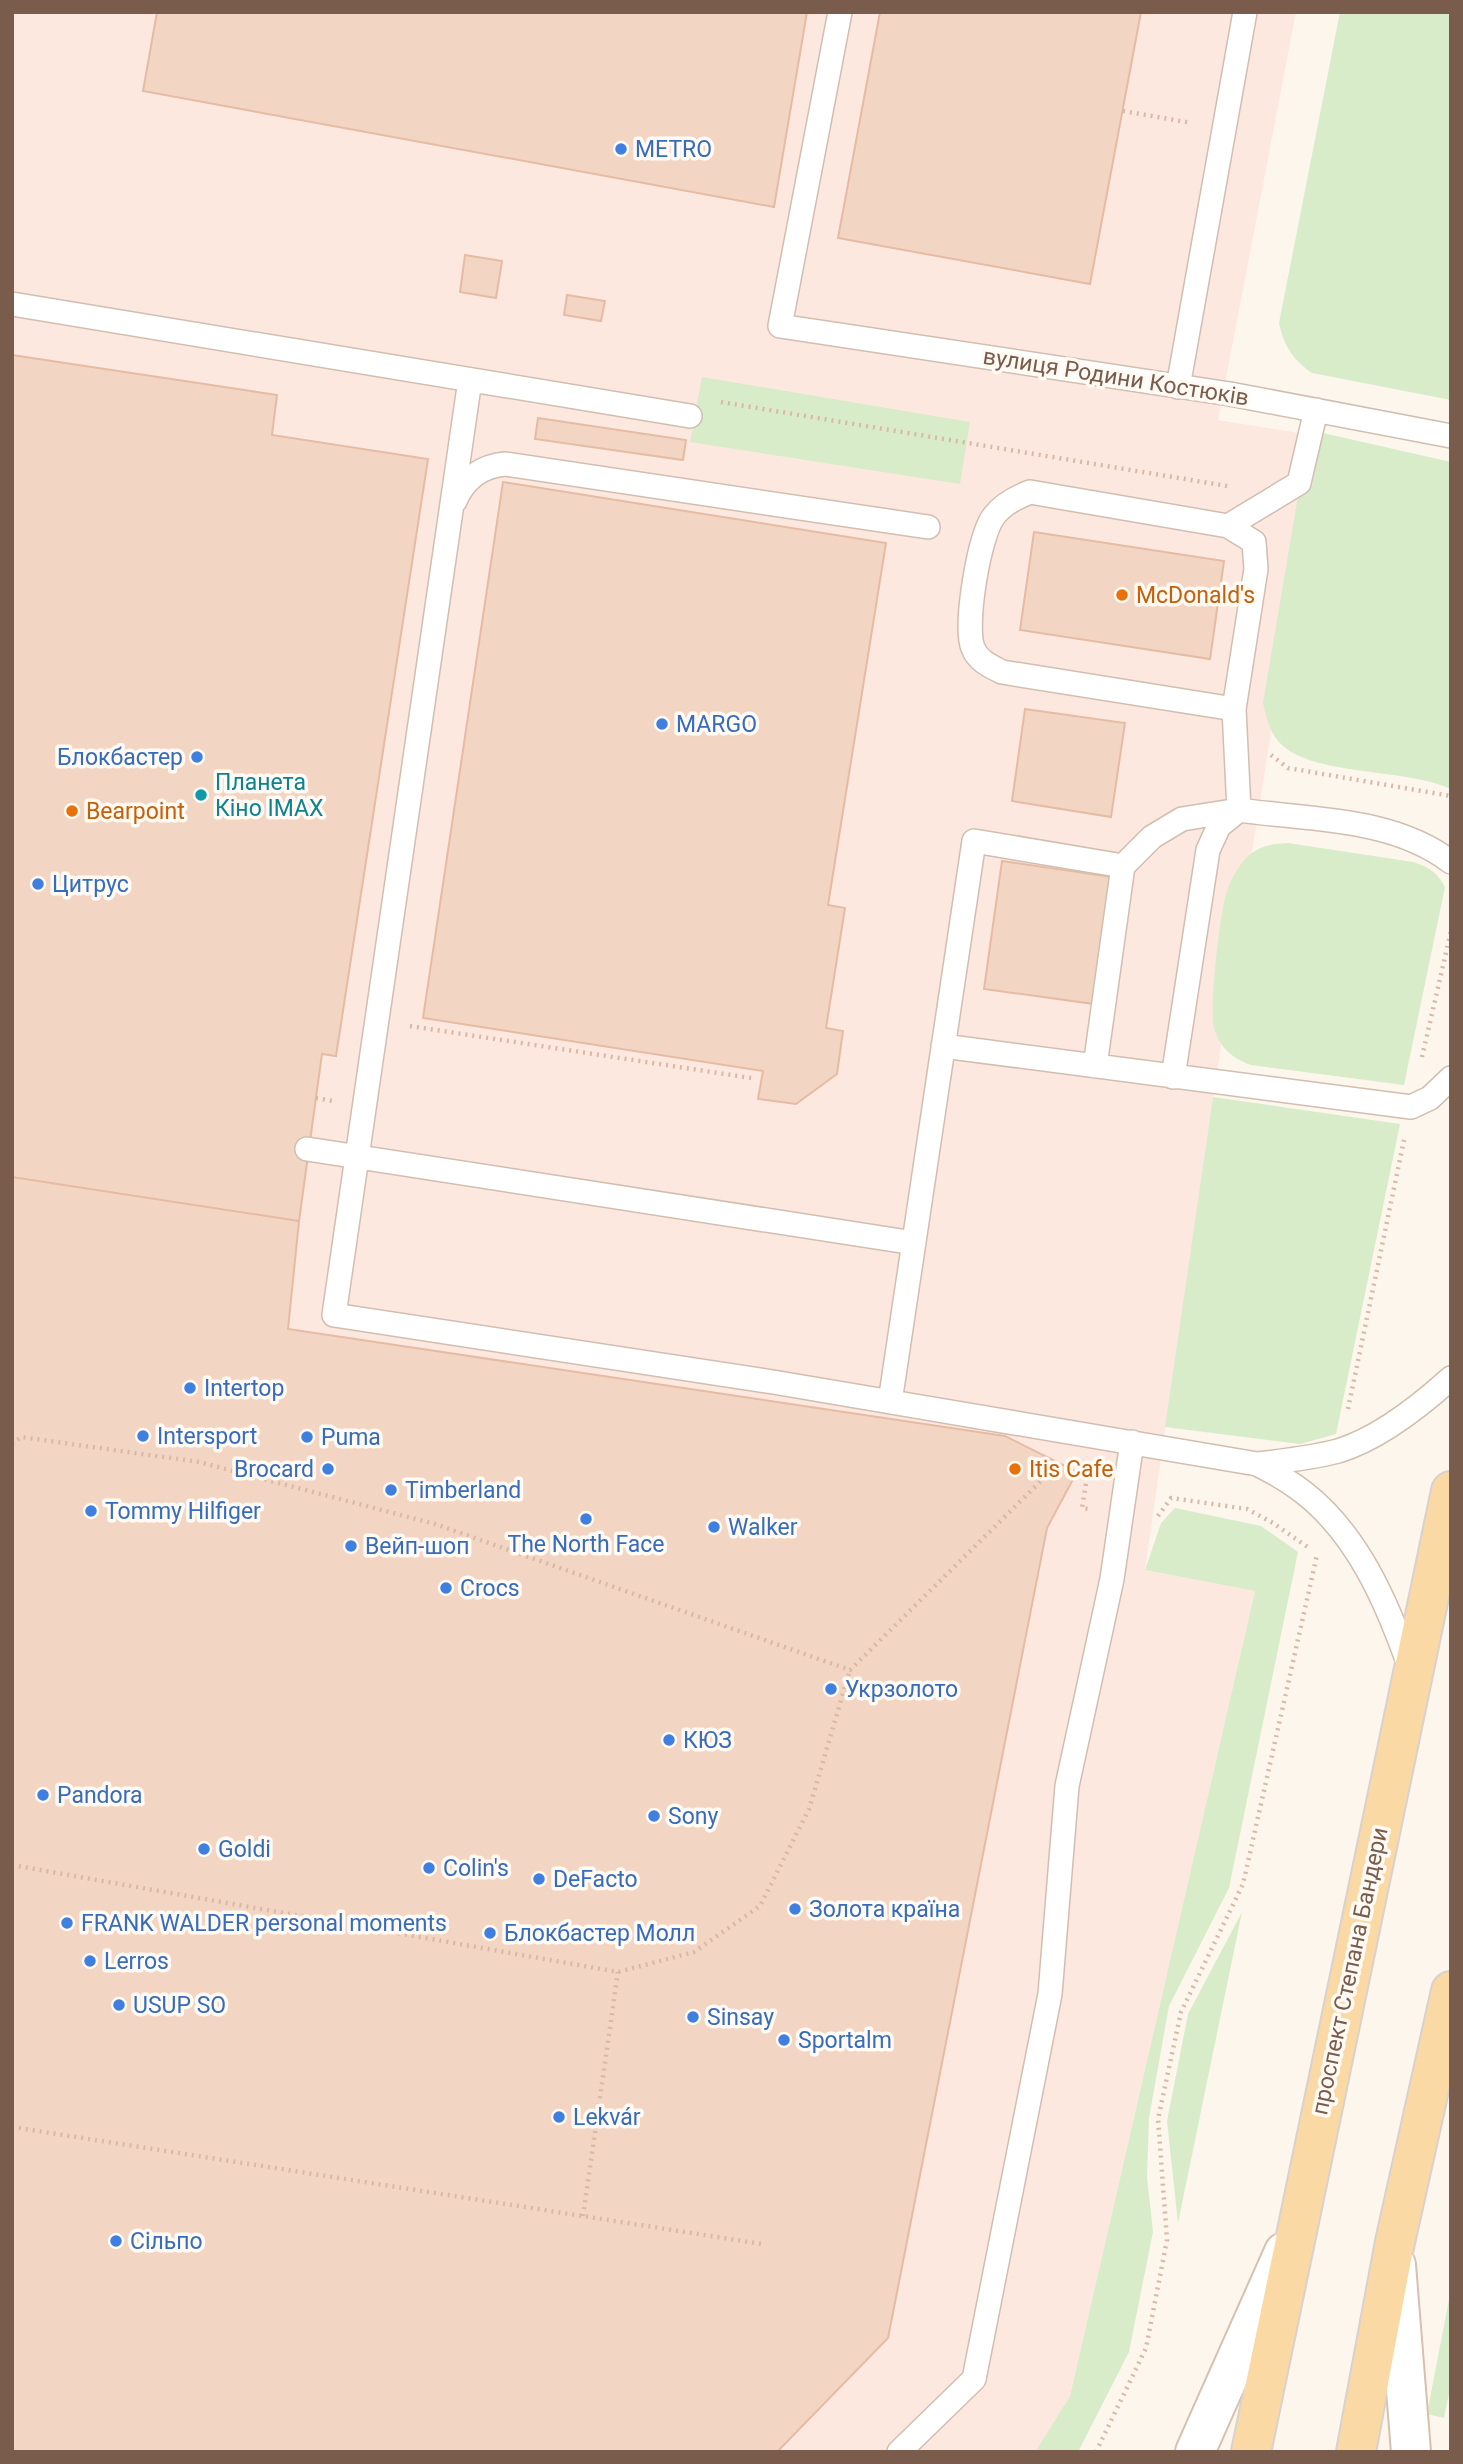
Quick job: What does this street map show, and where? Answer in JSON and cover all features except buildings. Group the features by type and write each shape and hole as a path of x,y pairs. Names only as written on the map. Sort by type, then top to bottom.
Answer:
{"main road":[{"name":"проспект Степана Бандери","path":"1251,2452 1451,1491"},
{"path":"1356,2452 1395,2242 1451,1991"},
{"path":"1195,2452 1299,2218"},
{"path":"1395,2242 1411,2452"}],"lane":[{"name":"вулиця Родини Костюків","path":"840,12 780,326 1178,387 1451,436"},
{"path":"1178,387 1245,12"},
{"path":"12,304 690,416"},
{"path":"470,380 334,1315 890,1402 1257,1464 1300,1459 1339,1450 1405,1414 1451,1378"},
{"path":"1228,526 1299,483 1316,410"},
{"path":"452,511 460,488 475,474 492,465 505,464 928,527"},
{"path":"1234,709 1002,672 985,664 974,651 969,634 983,541 994,516 1016,497 1030,492 1228,526 1254,542 1256,569 1234,709 1239,810"},
{"path":"1173,1077 1208,850 1219,826 1239,810"},
{"path":"1095,1066 1123,866 1152,837 1182,819 1239,810 1395,831 1430,846 1451,862"},
{"path":"890,1402 974,841 1123,866"},
{"path":"943,1046 1411,1107 1430,1098 1451,1078"},
{"path":"307,1149 914,1243"},
{"path":"899,2452 974,2379 1050,1994 1067,1786 1112,1578 1132,1442"},
{"path":"1257,1464 1305,1493 1326,1514 1367,1567 1396,1627 1412,1672"}],"path":[{"path":"1261,747 1288,768 1451,796"},
{"path":"1339,1450 1451,931"},
{"path":"406,1026 751,1078"},
{"path":"12,1436 199,1462 435,1524 850,1670"},
{"path":"12,1444 21,1437"},
{"path":"12,1865 618,1972 694,1952 760,1906 809,1810 850,1670 1059,1463"},
{"path":"1096,2452 1146,2348 1167,2241 1158,2119 1181,2012 1243,1884 1326,1514"},
{"path":"583,2216 618,1972"},
{"path":"12,2127 762,2244"}],"shaded area":[{"path":"12,12 1296,12 1218,420 1318,436 1213,1097 1145,1570 1255,1591 1070,2396 1035,2452 12,2452"}],"green space":[{"path":"1340,12 1451,12 1451,400 1312,373 1295,358 1281,331 1279,323"},
{"path":"702,377 970,422 960,484 690,442"},
{"path":"1323,433 1451,462 1451,789 1432,782 1339,767 1298,756 1283,746 1270,726 1263,703 1298,496 1312,486"},
{"path":"1288,843 1413,862 1432,871 1445,887 1404,1085 1251,1065 1228,1051 1217,1035 1213,1018 1214,981 1228,888 1239,867 1257,849"},
{"path":"1213,1097 1400,1124 1336,1434 1300,1444 1165,1427"},
{"path":"1175,1508 1261,1526 1298,1552 1229,1888 1169,2006 1149,2118 1147,2177 1153,2232 1129,2352 1078,2452 1035,2452 1070,2396 1255,1591 1145,1570 1161,1523"},
{"path":"1242,1912 1178,2223 1167,2121 1188,2014"},
{"path":"1451,2289 1451,2383 1444,2418 1427,2414"}],"place":[{"name":"METRO","path":"621,149"},
{"name":"McDonald's","path":"1122,595"},
{"name":"MARGO","path":"662,724"},
{"name":"Блокбастер","path":"197,757"},
{"name":"Планета Кіно IMAX","path":"201,795"},
{"name":"Bearpoint","path":"72,811"},
{"name":"Цитрус","path":"38,884"},
{"name":"Intertop","path":"190,1388"},
{"name":"Intersport","path":"143,1436"},
{"name":"Puma","path":"307,1437"},
{"name":"Brocard","path":"328,1469"},
{"name":"Itis Cafe","path":"1015,1469"},
{"name":"Timberland","path":"391,1490"},
{"name":"Tommy Hilfiger","path":"91,1511"},
{"name":"The North Face","path":"586,1519"},
{"name":"Walker","path":"714,1527"},
{"name":"Вейп-шоп","path":"351,1546"},
{"name":"Crocs","path":"446,1588"},
{"name":"Укрзолото","path":"831,1689"},
{"name":"КЮЗ","path":"669,1740"},
{"name":"Pandora","path":"43,1795"},
{"name":"Sony","path":"654,1816"},
{"name":"Goldi","path":"204,1849"},
{"name":"Colin's","path":"429,1868"},
{"name":"DeFacto","path":"539,1879"},
{"name":"Золота країна","path":"795,1909"},
{"name":"FRANK WALDER personal moments","path":"67,1923"},
{"name":"Блокбастер Молл","path":"490,1933"},
{"name":"Lerros","path":"90,1961"},
{"name":"USUP SO","path":"119,2005"},
{"name":"Sinsay","path":"693,2017"},
{"name":"Sportalm","path":"784,2040"},
{"name":"Lekvár","path":"559,2117"},
{"name":"Сільпо","path":"116,2241"}]}
